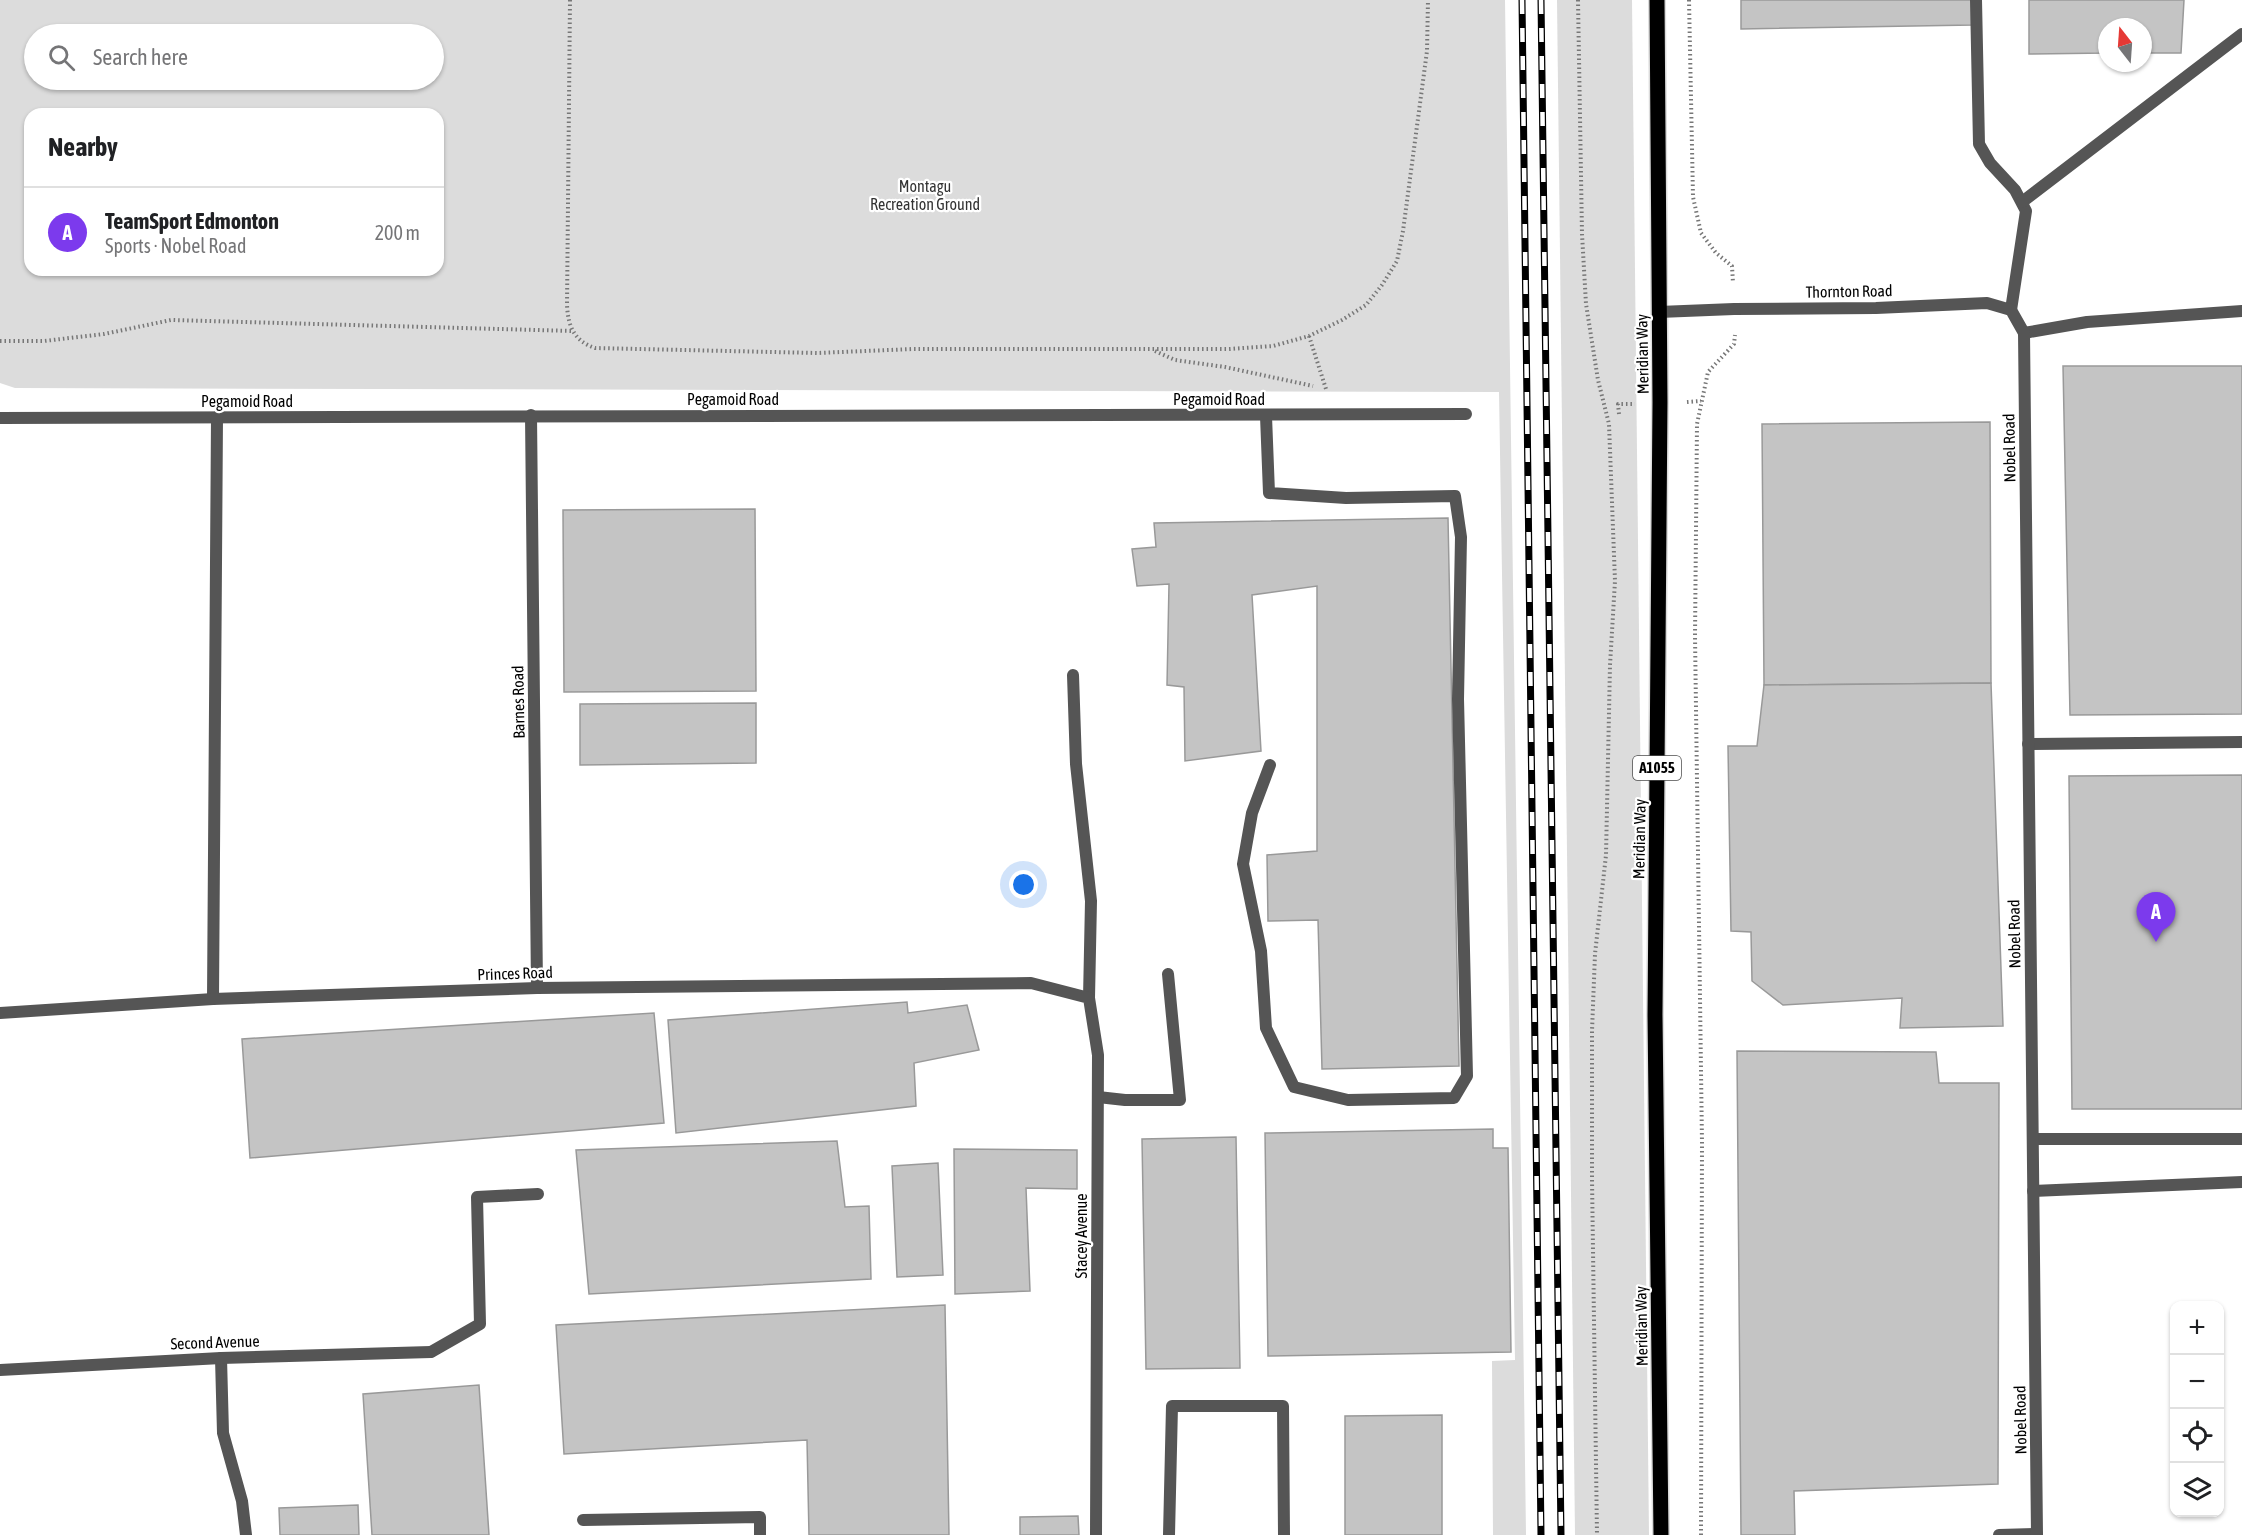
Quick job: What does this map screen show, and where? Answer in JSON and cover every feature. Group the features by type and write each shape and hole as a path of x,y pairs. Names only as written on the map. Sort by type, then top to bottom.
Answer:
{"main road":[{"name":"Meridian Way","path":"1657,0 1660,426 1655,1015 1661,1535"}],"street":[{"path":"1976,0 1979,144 1990,164 2015,190 2026,211 2011,310 2024,333 2087,322 2242,311"},
{"path":"2022,202 2242,34"},
{"name":"Thornton Road","path":"1659,312 1755,308 1876,308 1987,303 2011,310"},
{"name":"Nobel Road","path":"2024,333 2037,1535"},
{"name":"Pegamoid Road","path":"0,418 1466,414"},
{"name":"Barnes Road","path":"531,415 537,988"},
{"path":"1266,416 1269,494 1346,498 1455,496 1461,537 1458,699 1467,1076 1454,1098 1348,1100 1294,1087 1266,1028 1261,951 1243,864 1251,813 1270,765"},
{"path":"213,999 217,417"},
{"name":"Stacey Avenue","path":"1073,675 1076,764 1091,901 1089,998 1098,1055 1096,1535"},
{"path":"2028,744 2242,742"},
{"path":"1098,1097 1125,1100 1180,1100 1168,974"},
{"name":"Princes Road","path":"0,1012 213,999 537,988 1031,983 1089,998"},
{"path":"2033,1139 2242,1139"},
{"path":"2033,1191 2242,1182"},
{"name":"Second Avenue","path":"0,1370 221,1358 431,1352 480,1324 477,1197 538,1194"},
{"path":"221,1358 223,1433 242,1501 246,1535"},
{"path":"1169,1535 1172,1406 1283,1406 1284,1535"},
{"path":"583,1520 760,1517 760,1535"},
{"path":"1999,1535 2037,1535"}],"path":[{"path":"570,0 567,320 572,331 583,344 595,348 817,352 914,349 1153,350 1273,346 1309,336 1342,320 1366,305 1397,261 1427,51 1428,0"},
{"path":"1578,0 1582,234 1586,304 1598,380 1609,424 1615,581 1610,665 1606,855 1595,954 1592,1031 1597,1535"},
{"path":"1689,0 1693,197 1701,233 1716,253 1732,266 1733,279"},
{"path":"0,340 44,341 104,334 171,320 572,331"},
{"path":"1701,1535 1702,1143 1695,636 1697,424 1708,372 1734,344 1735,333"},
{"path":"1153,350 1175,360 1225,367 1304,385 1326,387 1309,336"},
{"path":"1619,414 1618,404 1632,404"}],"green space":[{"name":"Montagu Recreation Ground","path":"0,0 1505,0 1526,1535 1493,1535 1492,1361 1515,1360 1499,392 15,388 0,383"},
{"path":"1557,0 1632,0 1649,1535 1575,1535"}],"building":[{"path":"1741,0 1973,0 1973,25 1741,29"},
{"path":"2029,0 2184,0 2181,53 2152,53 2152,18 2098,18 2098,53 2029,54"},
{"path":"2063,366 2242,366 2242,714 2070,715"},
{"path":"1990,422 1991,683 1764,685 1762,424"},
{"path":"755,509 756,691 564,692 563,510"},
{"path":"1448,518 1459,1066 1322,1069 1318,920 1268,921 1267,855 1317,851 1317,586 1252,595 1261,751 1185,761 1184,687 1167,685 1169,584 1137,586 1132,549 1156,547 1154,523"},
{"path":"1991,683 2003,1026 1900,1028 1902,998 1783,1005 1752,981 1751,932 1731,931 1728,746 1757,746 1764,685"},
{"path":"756,703 756,763 580,765 580,704"},
{"path":"2242,775 2242,1109 2072,1109 2069,776"},
{"path":"907,1002 908,1013 967,1005 979,1050 914,1063 916,1106 676,1133 668,1020"},
{"path":"654,1013 664,1123 250,1158 242,1039"},
{"path":"1737,1051 1936,1052 1939,1083 1999,1083 1998,1484 1794,1491 1795,1535 1741,1535"},
{"path":"1493,1129 1493,1148 1508,1148 1511,1352 1268,1356 1265,1133"},
{"path":"1236,1137 1240,1368 1146,1369 1142,1139"},
{"path":"837,1141 845,1207 869,1206 871,1279 589,1294 576,1150"},
{"path":"954,1149 1077,1150 1077,1189 1026,1188 1030,1291 955,1294"},
{"path":"938,1163 943,1275 897,1277 892,1166"},
{"path":"945,1305 949,1535 809,1535 807,1440 564,1454 556,1325"},
{"path":"479,1385 489,1535 372,1535 363,1394"},
{"path":"1442,1415 1442,1535 1345,1535 1345,1416"},
{"path":"358,1505 359,1535 280,1535 279,1508"},
{"path":"1078,1516 1079,1535 1020,1535 1020,1517"}],"railway":[{"path":"1522,0 1541,1535"},
{"path":"1541,0 1561,1535"}],"place":[{"name":"TeamSport Edmonton","path":"2156,942"}]}
